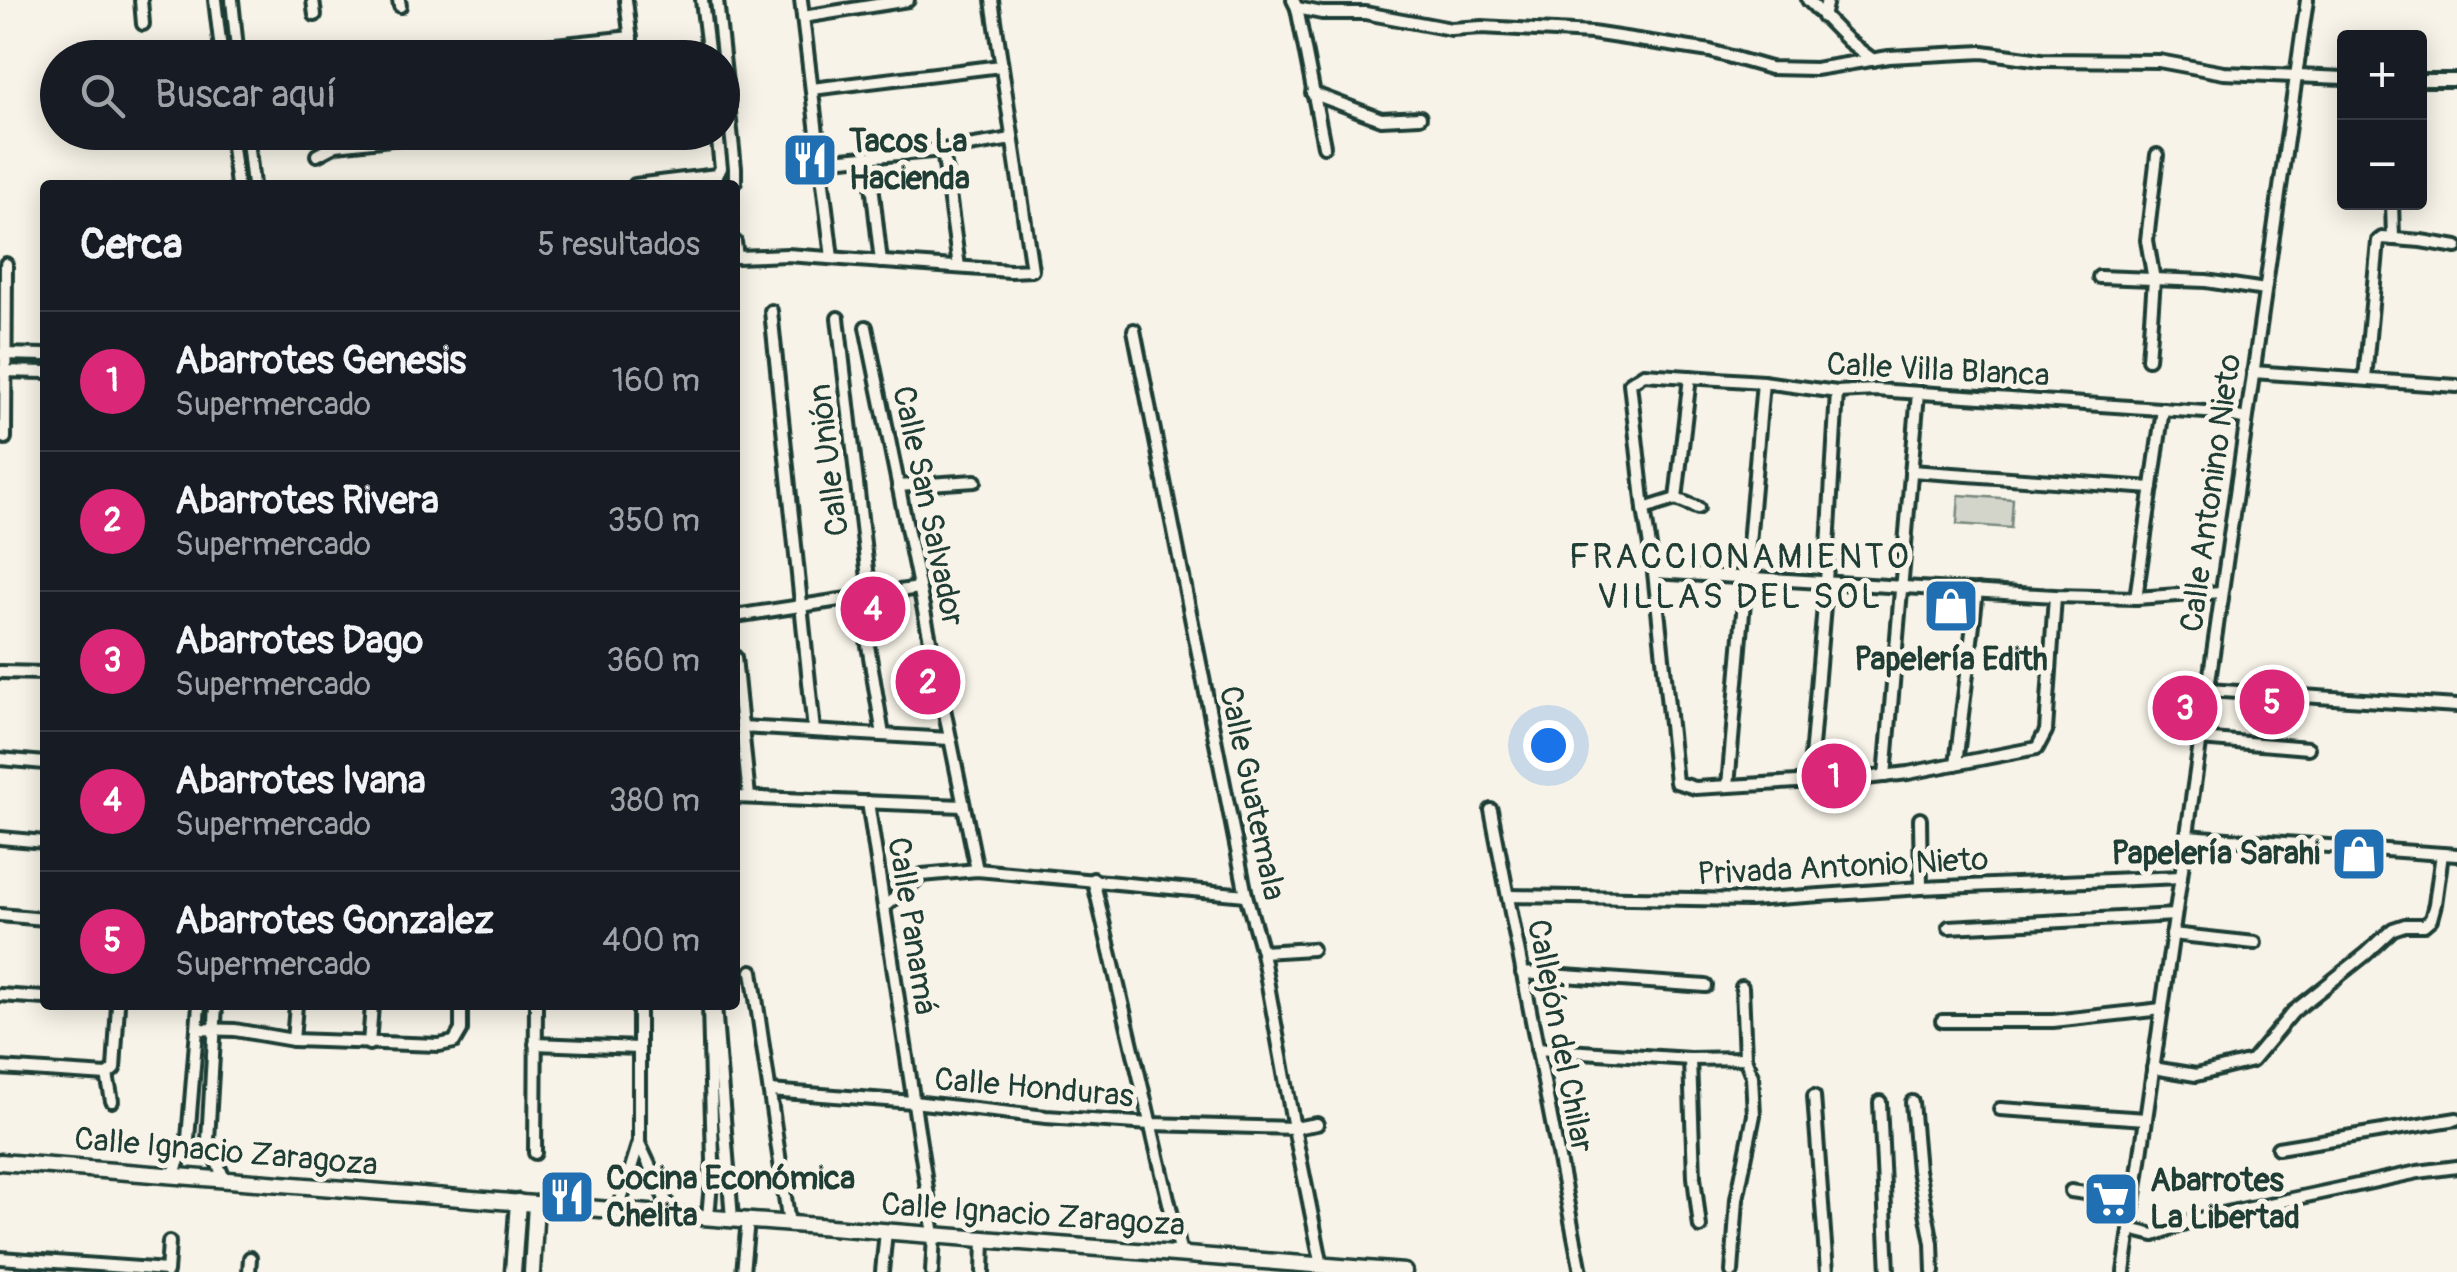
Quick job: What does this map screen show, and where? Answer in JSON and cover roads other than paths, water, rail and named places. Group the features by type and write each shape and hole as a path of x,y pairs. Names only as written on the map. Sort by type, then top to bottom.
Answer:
{"main road":[{"name":"Calle Ignacio Zaragoza","path":"0,1162 1404,1272"},
{"path":"513,1272 518,1202"},
{"path":"532,1272 536,1204"}],"street":[{"path":"140,0 143,24"},
{"path":"215,0 220,40"},
{"path":"232,0 236,40"},
{"path":"313,0 315,16"},
{"path":"626,0 630,40"},
{"path":"702,0 706,40"},
{"path":"717,0 721,40"},
{"path":"801,0 832,258"},
{"path":"803,17 908,0"},
{"path":"740,257 787,254 1032,270 992,0"},
{"path":"1364,14 1365,0"},
{"path":"1808,0 1848,42 1873,60"},
{"path":"1823,17 1827,0"},
{"name":"Calle Antonino Nieto","path":"2124,1272 2306,0"},
{"path":"1324,146 1295,4 1322,13 1364,14 1451,29 1592,33 1710,52 1770,68 1815,69 1873,60 1983,52 2041,60 2159,60 2224,73 2337,78"},
{"path":"601,40 630,37"},
{"path":"812,90 1002,66"},
{"path":"2427,80 2457,80"},
{"path":"1312,93 1381,120 1420,117"},
{"path":"820,161 944,150 1012,139"},
{"path":"232,150 236,180"},
{"path":"248,150 251,180"},
{"path":"317,155 326,150"},
{"path":"719,150 720,180"},
{"path":"733,150 735,180"},
{"path":"944,150 959,267"},
{"path":"2148,359 2154,280 2147,240 2158,155"},
{"path":"870,158 880,262"},
{"path":"2392,210 2393,238"},
{"path":"2365,379 2378,241 2421,240 2457,247"},
{"path":"4,438 6,264"},
{"path":"2099,277 2206,282 2265,290"},
{"path":"771,311 814,731"},
{"name":"Calle Unión","path":"838,318 883,735"},
{"name":"Calle San Salvador","path":"866,327 976,870"},
{"name":"Calle Guatemala","path":"1134,330 1246,895 1262,952 1322,1266"},
{"path":"2,354 40,355"},
{"path":"2,371 40,372"},
{"path":"2253,372 2457,386"},
{"name":"Calle Villa Blanca","path":"1644,509 1630,382 1644,374 1837,392 1876,390 2220,413 2246,419"},
{"path":"1676,499 1690,377"},
{"path":"1728,786 1762,382"},
{"path":"1809,782 1837,392"},
{"path":"1885,776 1918,393"},
{"path":"2136,598 2164,409"},
{"path":"1911,471 2152,488"},
{"path":"898,486 975,481"},
{"path":"1698,508 1676,499 1644,509 1676,782 1695,788 1885,776 2037,748 2046,731 2055,596"},
{"path":"1654,572 2055,596 2136,598 2222,592"},
{"path":"740,615 919,588"},
{"path":"1956,764 1977,591"},
{"path":"0,672 40,673"},
{"path":"2208,690 2457,706"},
{"path":"740,708 750,798"},
{"path":"742,728 950,739"},
{"path":"2200,739 2308,748"},
{"path":"0,759 40,763"},
{"path":"740,797 964,806"},
{"name":"Calle Panamá","path":"868,802 934,1235 932,1272"},
{"name":"Callejón del Chilar","path":"1490,810 1581,1272"},
{"path":"1920,819 1921,888"},
{"path":"2186,836 2457,854"},
{"path":"0,838 40,842"},
{"path":"2153,1068 2196,1075 2252,1061 2292,1012 2393,928 2424,925 2431,919 2442,854"},
{"path":"884,906 922,875 976,870 1246,895"},
{"name":"Privada Antonio Nieto","path":"1508,896 1750,900 2180,877"},
{"path":"1093,879 1181,1254"},
{"path":"0,915 40,919"},
{"path":"1950,927 2175,915"},
{"path":"2172,934 2255,943"},
{"path":"1262,952 1312,949"},
{"path":"752,971 789,1224"},
{"path":"1522,973 1706,986"},
{"path":"1732,1272 1737,1199 1754,1115 1752,1076 1745,1058 1742,987"},
{"path":"0,995 40,998"},
{"path":"1942,1021 2053,1020 2162,1009"},
{"path":"0,1068 107,1076 114,1069 118,1010"},
{"path":"172,1175 188,1139 199,1010"},
{"path":"216,1010 208,1140 224,1179"},
{"path":"293,1040 296,1010"},
{"path":"369,1044 372,1010"},
{"path":"197,1028 293,1040 439,1045 454,1042 461,1030 461,1010"},
{"path":"535,1153 536,1010"},
{"path":"618,1210 638,1142 638,1010"},
{"path":"708,1217 713,1160 712,1010"},
{"path":"713,1010 728,1161 740,1220 743,1272"},
{"path":"536,1044 638,1048"},
{"path":"1537,1049 1690,1059 1745,1058"},
{"path":"1690,1059 1694,1177 1700,1227"},
{"path":"107,1076 112,1101"},
{"name":"Calle Honduras","path":"770,1090 1151,1124 1294,1128 1317,1124"},
{"path":"1814,1096 1827,1272"},
{"path":"1880,1102 1888,1272"},
{"path":"1912,1102 1933,1272"},
{"path":"2000,1110 2145,1122"},
{"path":"2077,1120 2145,1122"},
{"path":"2278,1148 2457,1120"},
{"path":"188,1139 208,1140"},
{"path":"638,1142 672,1214"},
{"path":"713,1160 728,1161"},
{"path":"2130,1229 2154,1234 2190,1222 2457,1166"},
{"path":"2071,1191 2134,1200"},
{"path":"882,1272 886,1231"},
{"path":"983,1272 984,1239"},
{"path":"0,1258 83,1268 167,1271 169,1242"},
{"path":"249,1272 250,1258"}],"place":[{"name":"Tacos La Hacienda","path":"810,160"},
{"name":"Papelería Edith","path":"1951,606"},
{"name":"Abarrotes Ivana","path":"873,609"},
{"name":"Abarrotes Rivera","path":"928,682"},
{"name":"Abarrotes Gonzalez","path":"2272,702"},
{"name":"Abarrotes Dago","path":"2185,708"},
{"name":"Abarrotes Genesis","path":"1834,776"},
{"name":"Papelería Sarahi","path":"2359,854"},
{"name":"Cocina Económica Chelita","path":"567,1197"},
{"name":"Abarrotes La Libertad","path":"2111,1199"}],"district":[{"name":"FRACCIONAMIENTO VILLAS DEL SOL","path":"1740,577"}]}
